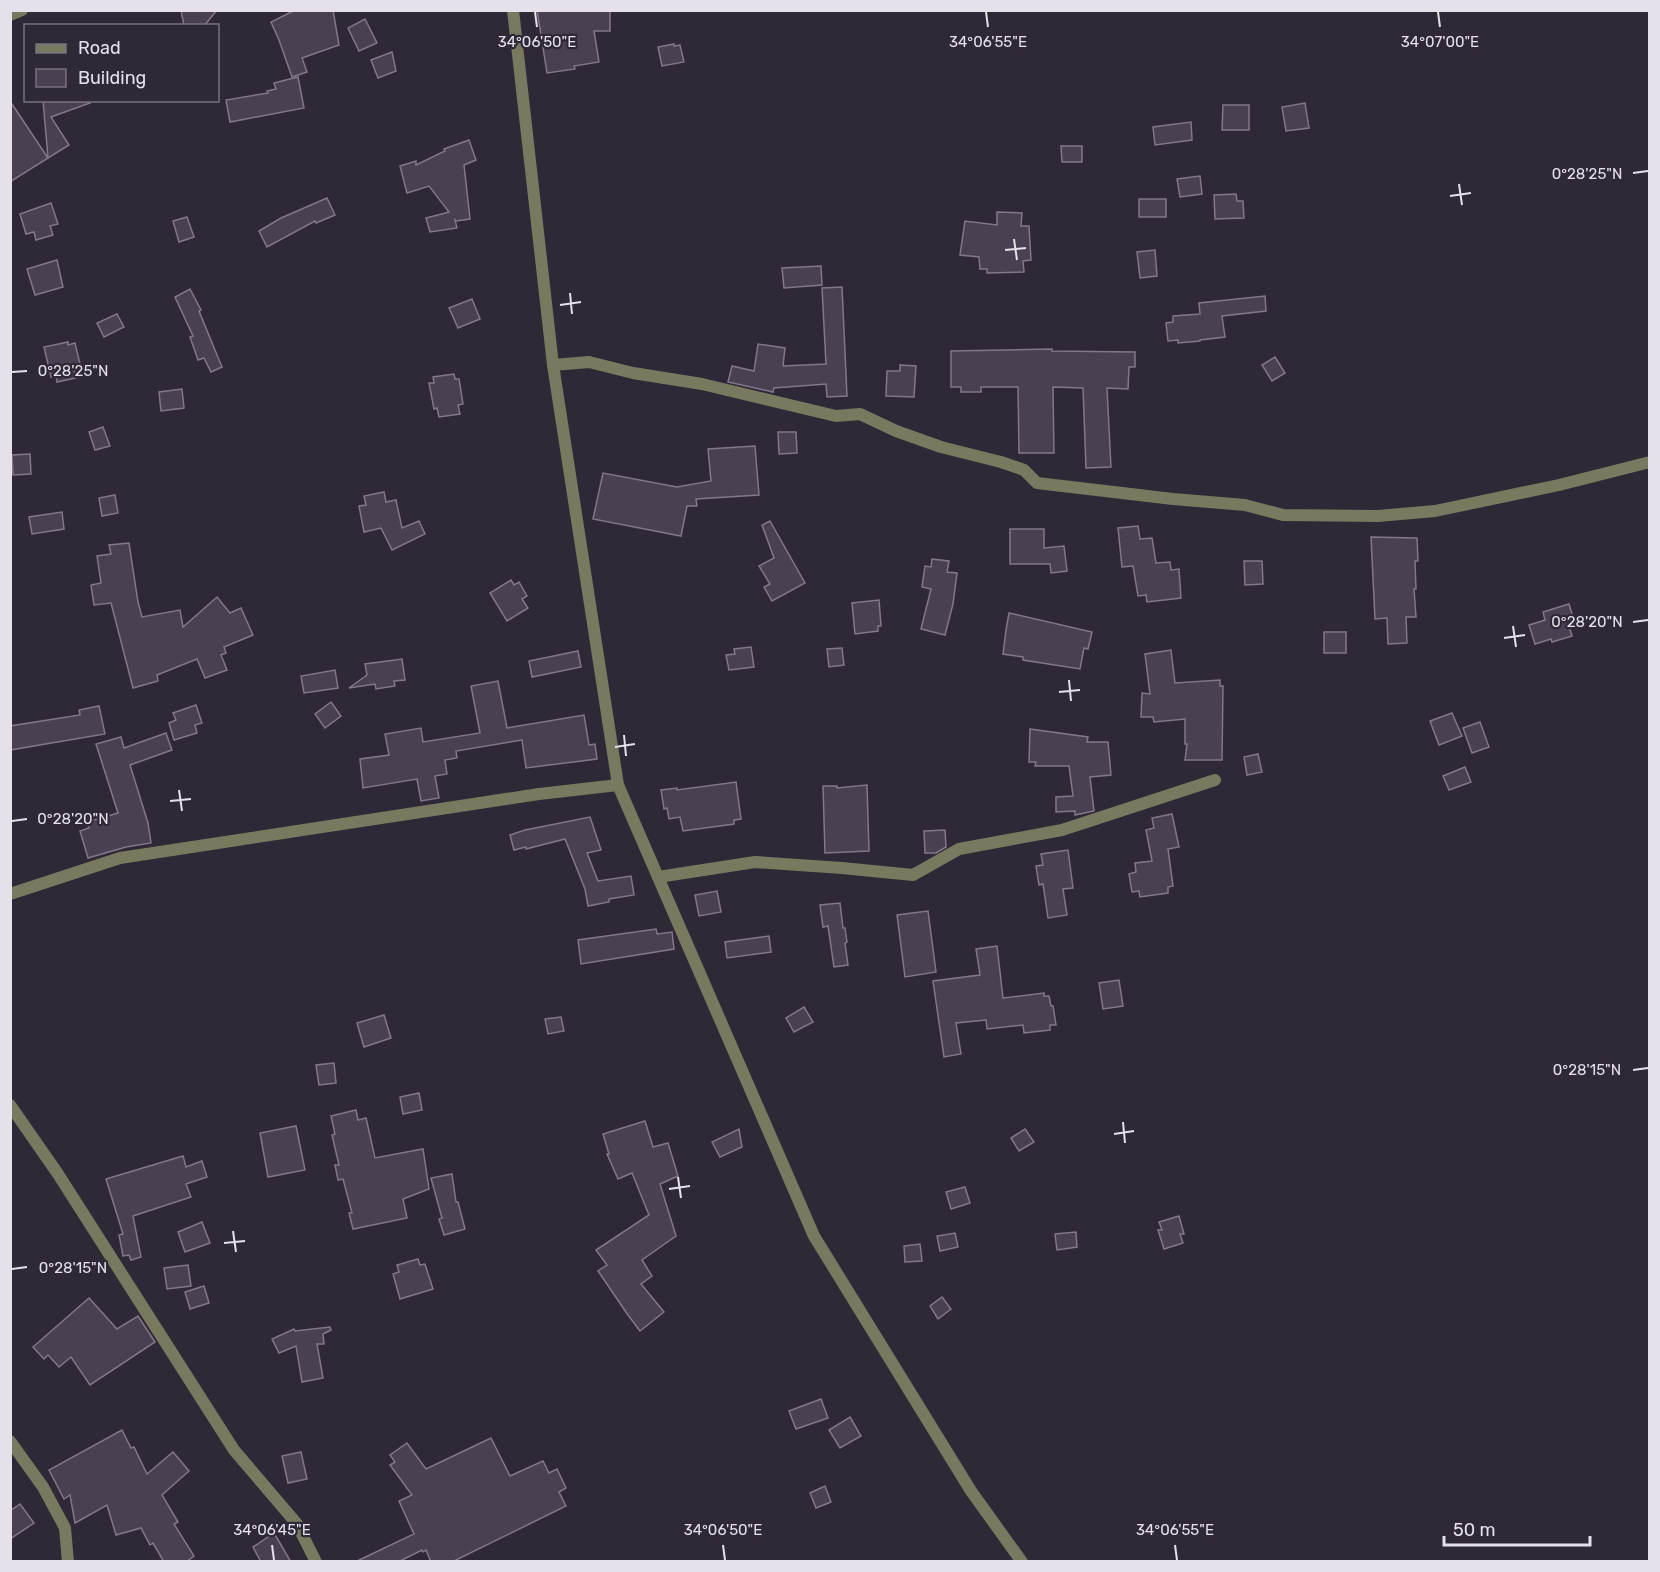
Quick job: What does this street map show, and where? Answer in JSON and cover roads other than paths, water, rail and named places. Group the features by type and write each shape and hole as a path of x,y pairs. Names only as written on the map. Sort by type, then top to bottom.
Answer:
{"street":[{"path":"10,15 22,10"},
{"path":"513,10 553,365 618,785 814,1236 972,1491 1022,1562"},
{"path":"553,365 589,362 633,373 712,387 836,416 860,414 941,447 1024,470 1037,483 1245,505 1283,515 1378,516 1435,511 1559,485 1650,462"},
{"path":"658,878 754,862 913,875 959,849 1062,831 1215,780"},
{"path":"10,894 120,858 539,794 618,785"},
{"path":"10,1105 58,1174 234,1450 297,1524 316,1562"},
{"path":"10,1441 43,1487 65,1528 68,1562"}]}
